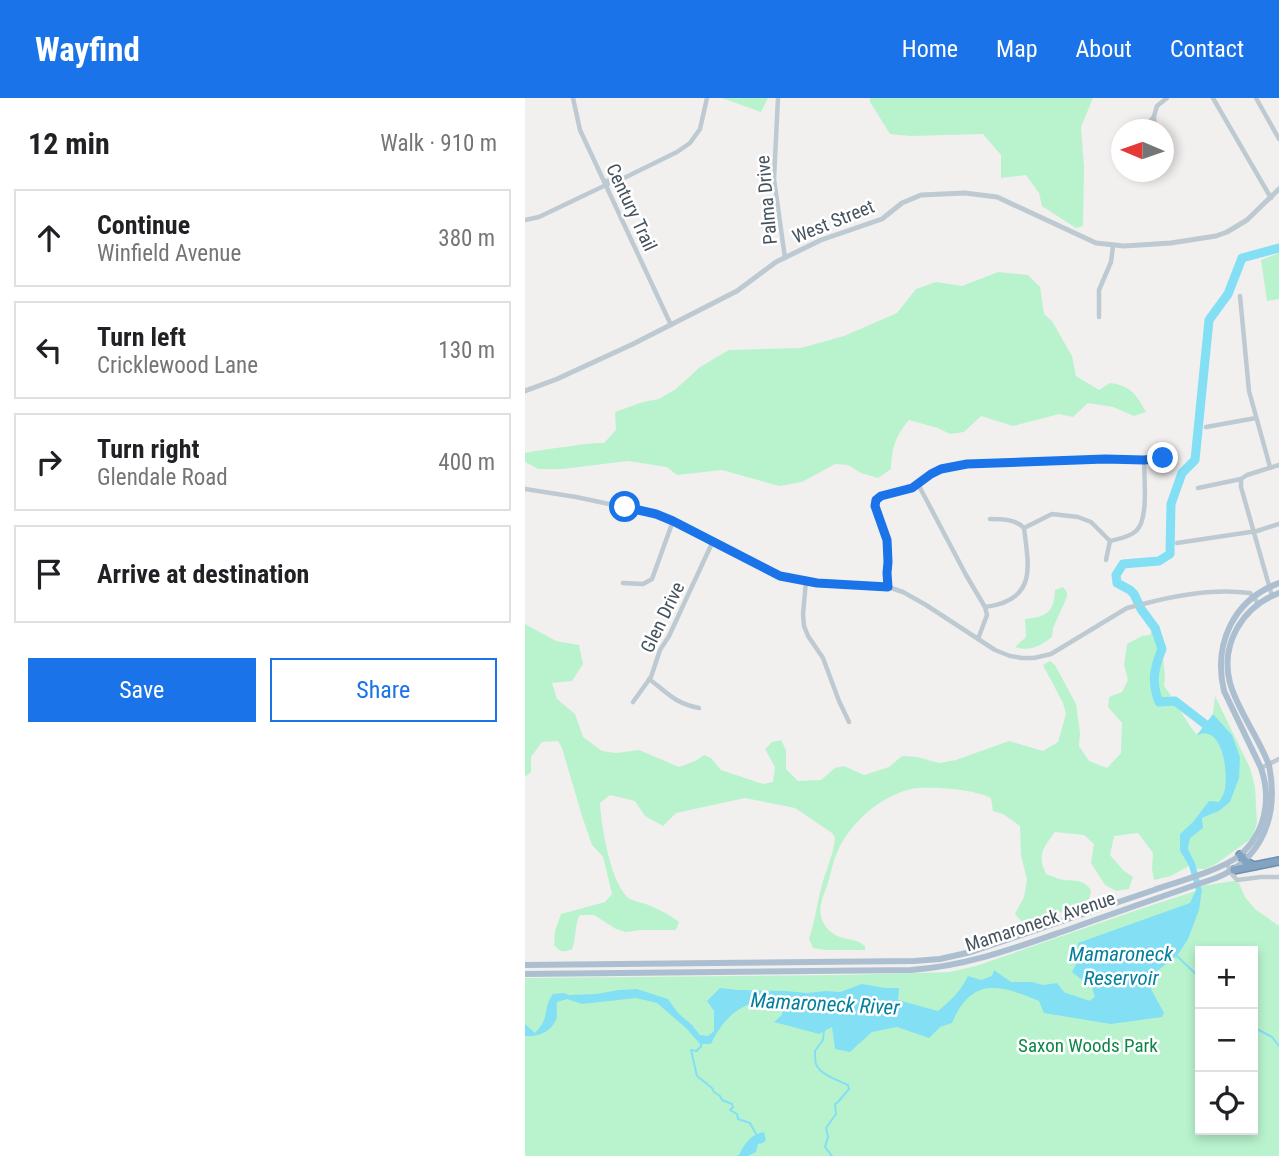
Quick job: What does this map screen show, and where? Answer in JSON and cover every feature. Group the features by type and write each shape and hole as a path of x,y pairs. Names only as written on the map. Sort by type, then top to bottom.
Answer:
{"highway":[{"path":"1243,858 1254,866"},
{"path":"1232,871 1279,861"}],"main road":[{"name":"Mamaroneck Avenue","path":"525,974 911,970 964,963 997,954 1232,871 1259,831 1267,804 1261,768 1220,678 1221,653 1225,637 1237,613 1254,596 1279,583"},
{"name":"Mamaroneck Avenue","path":"525,965 914,961 956,957 1243,858 1260,845 1269,830 1274,791 1269,765 1230,684 1227,663 1231,642 1240,622 1258,603 1275,595"}],"street":[{"name":"Century Trail","path":"573,98 580,130 671,326"},
{"path":"525,220 539,218 605,183 616,181 677,152 690,143 700,129 707,98"},
{"name":"Palma Drive","path":"778,98 773,179 785,258"},
{"path":"1152,119 1157,106 1167,98"},
{"path":"1213,98 1271,198"},
{"path":"1256,98 1279,139"},
{"name":"West Street","path":"525,391 671,326 737,291 785,258 821,240 882,219 902,203 921,195 965,193 997,197 1096,243 1112,246 1171,243 1216,236 1237,227 1279,189"},
{"path":"1099,317 1099,290 1111,262 1112,246"},
{"path":"1240,296 1246,370 1270,467"},
{"path":"1206,427 1256,418"},
{"path":"888,587 887,540 875,506 876,500 881,496 908,489 941,469 967,464 1163,458"},
{"path":"1110,541 1132,534 1141,525 1144,507 1144,460"},
{"path":"1198,488 1241,479 1279,465"},
{"path":"1241,479 1269,587 1275,595"},
{"path":"918,484 985,607 987,615 978,639"},
{"path":"525,489 558,493 656,514 780,576 817,583 888,587 903,592 1010,656 1034,658 1051,654 1127,608 1135,606"},
{"path":"1024,528 1052,514 1077,517 1091,522 1110,541"},
{"path":"985,607 1008,602 1023,588 1028,578 1024,528 1010,520 990,519"},
{"path":"623,583 643,584 652,579 673,521"},
{"path":"1177,543 1253,531 1279,524"},
{"name":"Glen Drive","path":"633,702 649,679 660,650 713,541"},
{"path":"1106,560 1110,541"},
{"path":"806,581 804,626 824,658 849,722"},
{"path":"1143,604 1195,593 1238,591 1250,593 1258,603"},
{"path":"649,679 677,702 699,708"},
{"path":"1261,768 1279,759"},
{"path":"1227,863 1235,880 1279,877"},
{"path":"993,945 997,954"},
{"path":"671,973 672,963"}],"green space":[{"path":"722,98 768,98 761,112"},
{"path":"870,98 1093,98 1081,127 1084,167 1083,226 1076,228 1042,206 1039,193 1026,175 1001,178 1001,155 983,134 890,134"},
{"path":"1279,253 1279,299 1267,301 1261,260"},
{"path":"998,272 1028,275 1040,287 1044,314 1052,321 1072,356 1076,376 1099,390 1110,383 1128,389 1146,412 1134,416 1113,407 1088,403 1073,417 1059,414 1013,426 981,416 964,432 950,434 909,420 895,443 891,469 878,478 861,473 848,465 835,464 802,482 779,486 722,470 677,475 667,467 628,461 562,469 538,469 525,462 525,453 604,443 616,430 615,412 659,399 676,389 700,367 729,350 801,348 844,336 897,313 916,289 936,282 962,286"},
{"path":"1063,587 1067,597 1053,628 1052,637 1035,647 1015,647 1026,637 1025,619 1039,617 1048,612 1053,604 1055,590"},
{"path":"1156,622 1160,627 1164,686 1196,734 1208,734 1217,741 1224,758 1226,778 1219,803 1180,834 1180,851 1189,866 1171,876 1154,880 1153,853 1138,833 1114,836 1110,855 1133,877 1129,889 1116,891 1105,885 1091,863 1094,844 1084,835 1055,832 1043,852 1042,862 1046,874 1085,884 1091,890 1089,900 1075,909 1021,921 1015,914 1024,897 1027,880 1021,855 1020,826 1003,814 993,811 991,798 952,789 911,789 886,799 867,812 851,829 839,848 821,904 822,919 834,934 860,943 865,946 865,950 825,950 813,948 809,939 833,849 835,837 832,833 795,808 745,798 676,813 663,826 645,816 635,801 610,795 600,803 608,855 617,882 630,899 659,910 679,922 676,930 626,932 594,915 580,915 572,949 562,951 554,945 555,931 561,914 605,902 612,894 603,857 592,845 558,741 542,742 531,757 531,772 525,777 525,624 556,641 579,645 583,664 572,681 552,683 557,699 575,714 583,737 602,751 616,753 639,750 679,767 704,755 711,758 721,770 763,784 773,782 775,767 765,749 772,742 781,740 786,750 786,769 798,781 821,780 835,768 844,766 864,775 889,767 902,756 939,763 956,760 1009,741 1043,751 1058,742 1066,714 1043,665 1050,661 1055,665 1076,704 1079,746 1089,761 1107,768 1121,753 1122,723 1108,707 1109,697 1122,692 1128,680 1124,665 1127,644 1150,635"},
{"path":"1215,696 1250,768 1255,787 1257,823 1252,838 1216,864 1197,869 1188,849 1190,838 1202,818 1219,811 1230,802 1219,722 1213,714"},
{"name":"Saxon Woods Park","path":"1233,881 1239,883 1245,897 1255,909 1279,926 1279,1156 525,1156 525,978 950,972 976,966 1202,889 1202,886"}],"water":[{"name":"Mamaroneck Reservoir","path":"1213,714 1232,735 1240,757 1239,778 1230,802 1219,811 1202,818 1203,828 1190,838 1188,849 1195,863 1202,890 1199,910 1188,939 1177,956 1157,971 1151,989 1164,1013 1162,1017 1111,1024 1044,1013 1039,1001 1012,991 988,988 969,997 952,1023 940,1027 929,1038 897,1027 872,1032 850,1052 835,1049 832,1027 819,1034 774,1022 782,1015 781,1001 769,1000 748,1005 730,1016 711,1044 700,1044 657,1003 636,998 582,1004 567,999 557,1002 557,1018 547,1031 539,1035 525,1036 525,1024 535,1033 543,1022 553,994 564,993 596,994 637,989 668,999 700,1035 708,1036 714,1031 714,1011 707,1001 720,988 807,993 840,992 862,984 899,988 898,1000 938,1011 955,995 968,976 981,980 992,976 994,970 1011,982 1043,985 1057,983 1072,1002 1085,1004 1095,997 1092,988 1072,972 1076,964 1078,943 1190,903 1196,890 1189,866 1180,851 1180,834 1209,801 1219,802 1224,792 1226,778 1222,751 1214,737 1208,734 1197,735"},
{"path":"764,1132 766,1140 758,1144 756,1152 748,1156 735,1156 739,1155 752,1137"}],"waterway":[{"name":"Mamaroneck River","path":"1214,731 1175,701 1159,702 1154,675 1162,649 1155,628 1134,594 1117,583 1116,575 1123,564 1159,561 1170,554 1171,504 1182,473 1195,460 1209,320 1228,294 1242,258 1279,248"},
{"path":"1176,955 1195,973"},
{"name":"Mamaroneck River","path":"1061,996 1094,1007"},
{"path":"824,1030 823,1040 815,1051 816,1064 825,1074 848,1085 849,1089 835,1104 836,1114 826,1128 828,1137 825,1147 832,1156"},
{"path":"1258,1030 1272,1037 1279,1046"},
{"path":"701,1044 697,1051 691,1050 697,1076 722,1100 732,1104 730,1110 737,1114 738,1119 750,1123 756,1134"}],"route":[{"path":"625,507 673,521 780,576 817,583 888,587 887,540 875,506 877,498 887,493 912,488 941,469 967,464 1163,458"}]}
